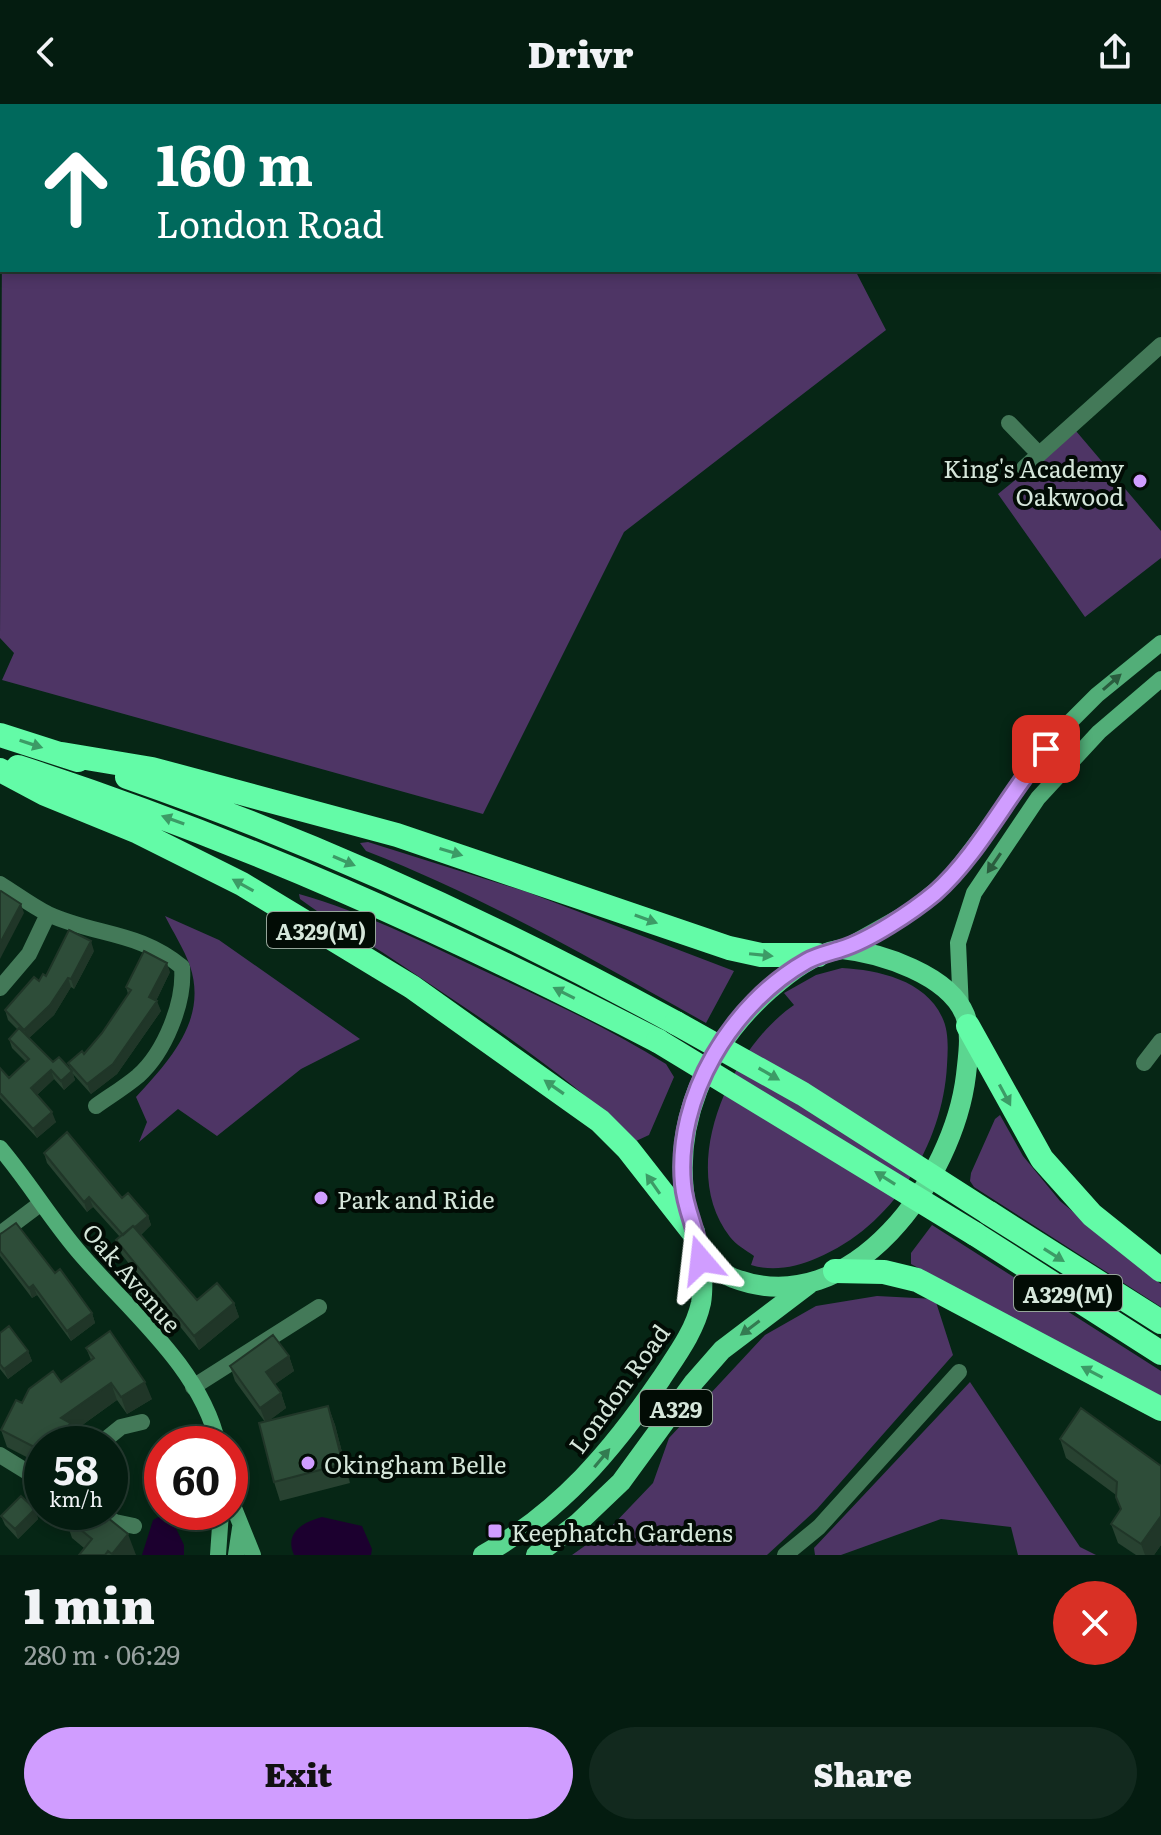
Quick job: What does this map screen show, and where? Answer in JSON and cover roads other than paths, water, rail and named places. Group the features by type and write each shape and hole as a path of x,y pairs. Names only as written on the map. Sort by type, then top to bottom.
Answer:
{"highway":[{"name":"A329(M)","path":"0,735 185,797 371,872 507,935 676,1023 803,1094 1161,1322"},
{"name":"A329(M)","path":"62,754 152,769 397,835 748,953 830,952"},
{"name":"A329(M)","path":"0,761 206,832 304,872 443,933 658,1041 975,1234 1161,1353"},
{"name":"A329(M)","path":"0,770 242,884 412,987 600,1121 628,1149 696,1240"},
{"path":"965,1018 1042,1159 1092,1215 1161,1270"},
{"path":"835,1271 884,1272 917,1280 1161,1409"}],"main road":[{"path":"830,952 903,916 936,892 961,866 1012,792 1062,730 1097,695 1161,643"},
{"path":"696,1240 714,1265 739,1279 774,1285 813,1281 835,1271 885,1237 926,1190 954,1130 961,1102 965,1018 957,975 959,932 974,893 1038,798 1108,723 1161,679"},
{"path":"830,952 904,965 947,992 965,1018"},
{"name":"London Road","path":"483,1555 565,1497 638,1414 691,1331 699,1308 696,1240 682,1180 684,1135 694,1097 706,1068 755,1003 797,967 830,952"},
{"name":"Oak Avenue","path":"0,1148 40,1204 193,1387 211,1426"},
{"name":"A329","path":"536,1555 578,1523 621,1482 694,1382 722,1350 813,1281"},
{"path":"218,1555 220,1530"},
{"path":"236,1555 239,1530"},
{"path":"242,1530 253,1555"}],"street":[{"path":"1024,468 1161,345"},
{"path":"1009,423 1039,454"},
{"path":"0,884 48,914 120,933 161,950 182,967 184,991 169,1030 140,1075 96,1106"},
{"path":"0,988 29,954 48,914"},
{"path":"1144,1063 1161,1041"},
{"path":"0,1234 40,1204"},
{"path":"193,1387 319,1307"},
{"path":"785,1555 819,1527 959,1372"},
{"path":"125,1426 142,1422"},
{"path":"0,1455 24,1470"},
{"path":"128,1525 134,1526"}],"place":[{"name":"King's Academy Oakwood","path":"1140,481"},
{"name":"Park and Ride","path":"321,1198"},
{"name":"Okingham Belle","path":"308,1463"},
{"name":"Keephatch Gardens","path":"495,1531"}]}
